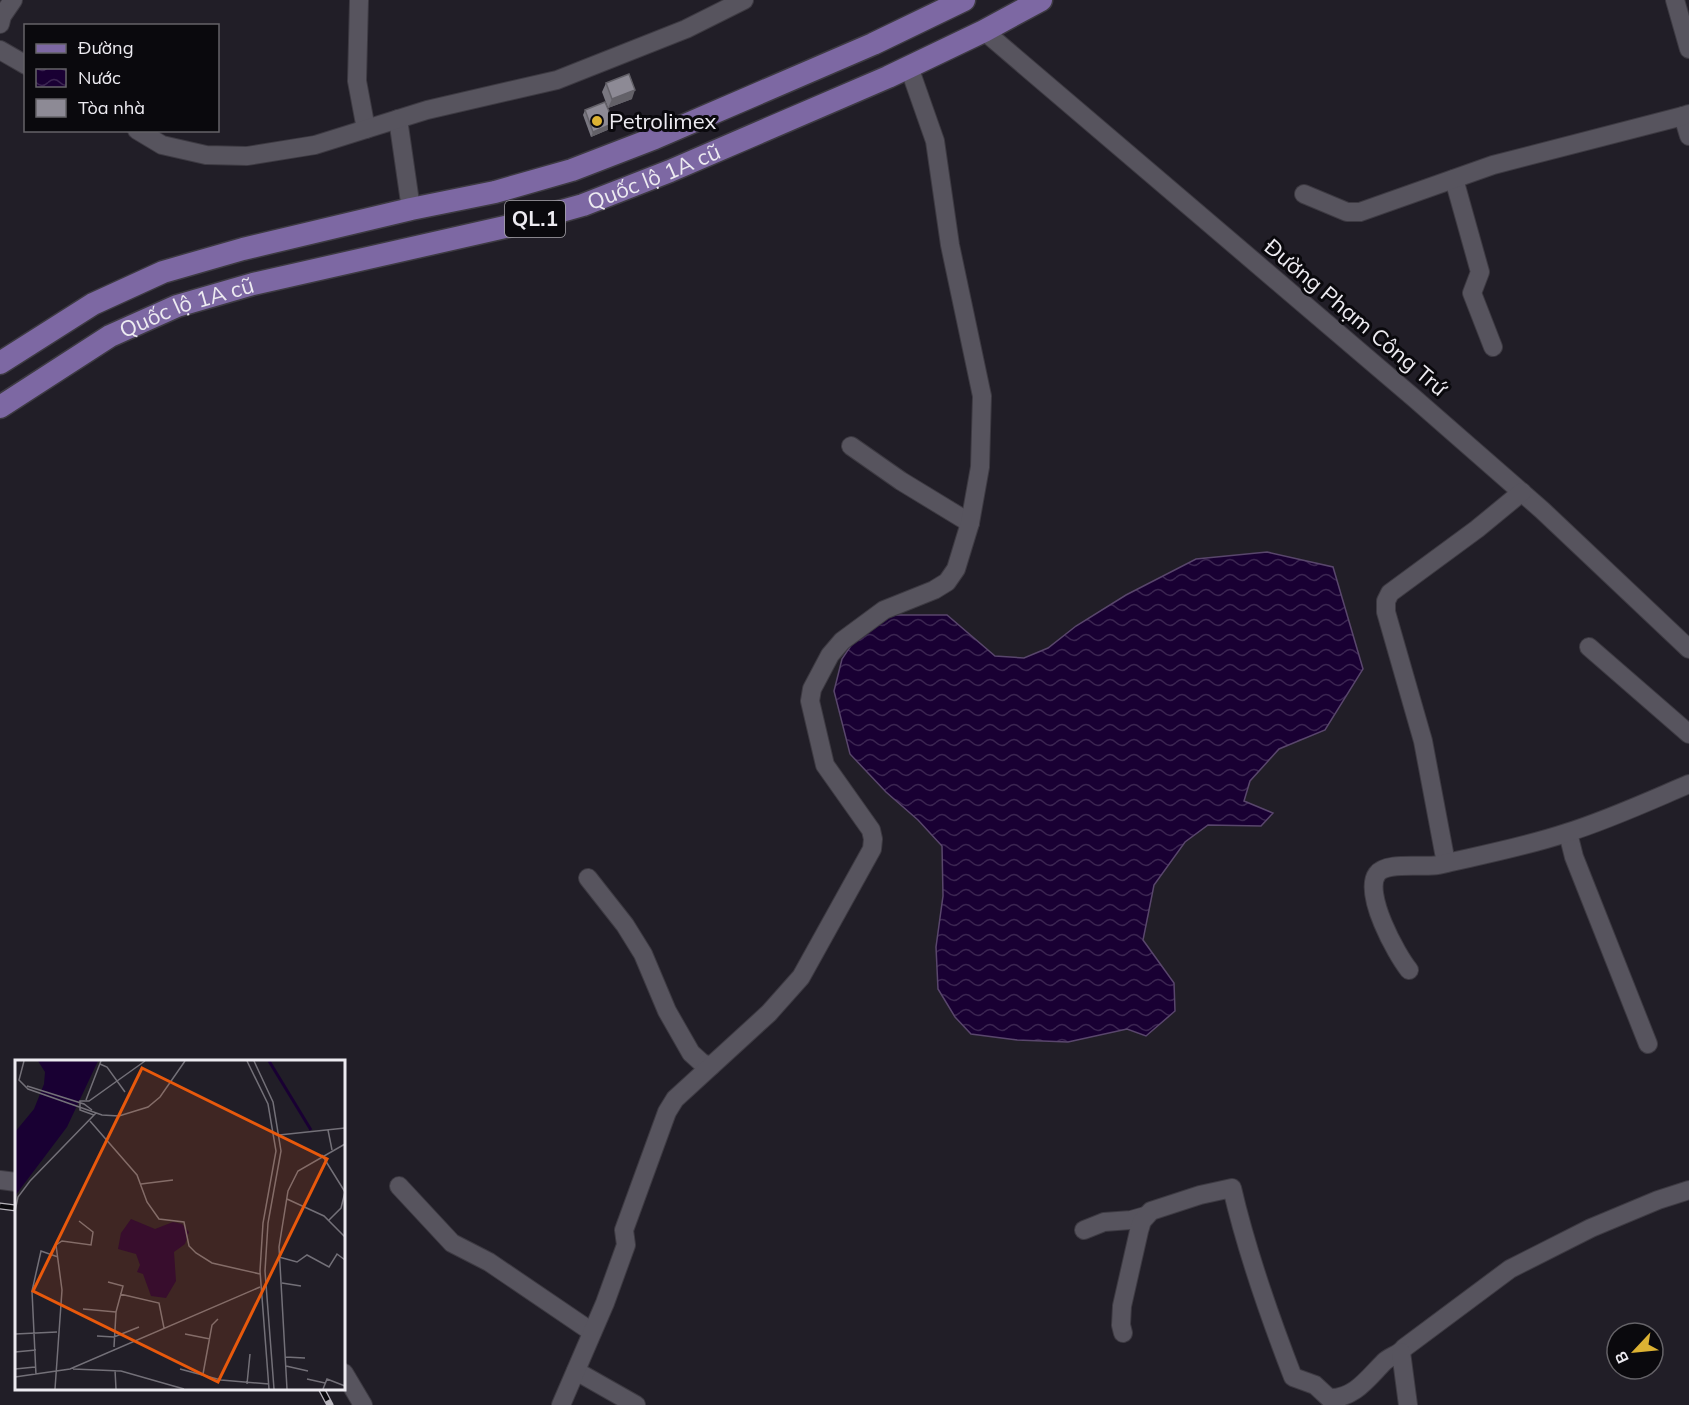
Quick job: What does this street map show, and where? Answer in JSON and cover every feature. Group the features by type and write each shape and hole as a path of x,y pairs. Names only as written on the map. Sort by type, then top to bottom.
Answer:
{"main road":[{"path":"965,0 984,31"},
{"name":"Quốc lộ 1A cũ","path":"0,364 93,304 164,272 243,249 411,209 495,192 572,170 655,138 862,49 965,0"},
{"name":"Quốc lộ 1A cũ","path":"9,401 110,336 177,306 253,284 505,227 583,205 670,171 909,67 984,31 1041,0"},
{"path":"0,364 9,401"}],"street":[{"path":"0,24 2,16 13,0"},
{"path":"359,0 357,81 366,129"},
{"path":"140,132 162,145 206,155 247,156 315,145 427,110 557,80 686,29 742,0"},
{"path":"1675,0 1689,49"},
{"name":"Đường Phạm Công Trứ","path":"984,31 1522,492 1689,649"},
{"path":"0,50 24,64"},
{"path":"561,1405 626,1245 624,1230 667,1112 684,1090 769,1013 801,976 872,849 871,830 825,765 810,701 812,689 830,655 842,640 884,610 934,590 946,582 956,569 970,523 980,467 981,396 950,245 935,141 909,67"},
{"path":"1304,194 1347,212 1360,212 1493,165 1686,115 1689,136"},
{"path":"398,119 411,209"},
{"path":"1454,179 1480,272 1472,293 1493,347"},
{"path":"851,446 901,481 970,523"},
{"path":"1446,863 1423,741 1386,612 1386,601 1390,593 1477,529 1522,492"},
{"path":"1589,647 1689,734"},
{"path":"1409,970 1386,933 1374,889 1374,880 1378,873 1386,868 1430,867 1568,833 1689,784"},
{"path":"1568,833 1574,857 1648,1044"},
{"path":"588,878 625,925 643,954 667,1011 691,1053 702,1063 711,1066"},
{"path":"0,1180 15,1182"},
{"path":"399,1186 452,1243 489,1262 592,1332"},
{"path":"1084,1230 1104,1222 1131,1220 1200,1195 1232,1188 1241,1230 1262,1297 1293,1377 1316,1385 1329,1398 1339,1398 1350,1394 1375,1374 1387,1360 1401,1352 1510,1269 1591,1228 1658,1200 1689,1190"},
{"path":"1123,1333 1122,1306 1138,1232 1145,1216"},
{"path":"1401,1352 1408,1405"},
{"path":"576,1371 636,1405"},
{"path":"345,1376 363,1405"}],"water":[{"path":"1267,552 1333,567 1363,669 1325,730 1279,749 1250,781 1244,801 1273,813 1261,826 1208,825 1185,842 1154,885 1143,940 1174,983 1175,1011 1146,1036 1127,1029 1068,1042 1017,1040 971,1034 955,1017 938,989 936,947 943,896 942,846 850,754 834,691 842,659 864,626 892,615 947,615 995,656 1024,658 1048,648 1076,626 1126,595 1196,559"}],"building":[{"path":"629,74 635,90 612,99 606,83"},
{"path":"605,102 614,123 593,132 585,110"}],"railway":[{"path":"0,1206 15,1208"},
{"path":"322,1390 330,1405"}],"place":[{"name":"Petrolimex","path":"597,121"}]}
